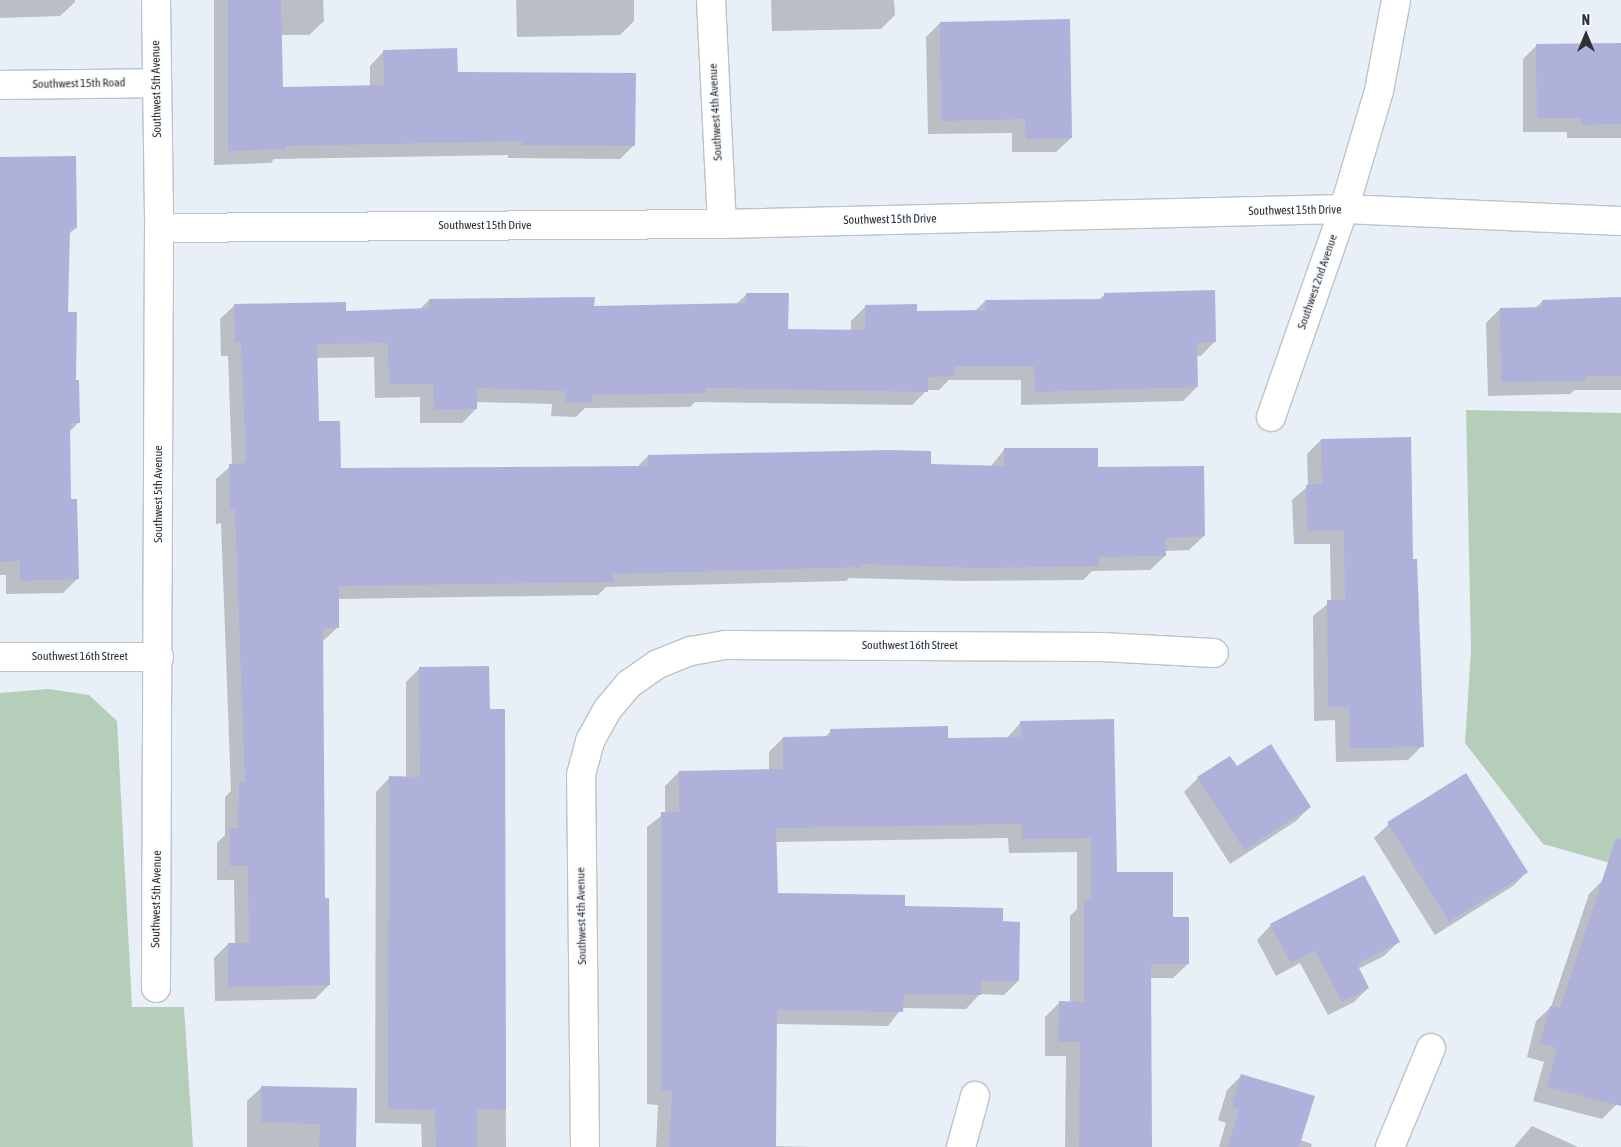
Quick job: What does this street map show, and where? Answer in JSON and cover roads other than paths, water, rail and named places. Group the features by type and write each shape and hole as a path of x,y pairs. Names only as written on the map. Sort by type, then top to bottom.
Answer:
{"street":[{"name":"Southwest 5th Avenue","path":"156,0 159,228 159,657 156,988"},
{"name":"Southwest 4th Avenue","path":"711,0 722,224"},
{"name":"Southwest 2nd Avenue","path":"1271,417 1344,209 1379,91 1396,0"},
{"name":"Southwest 15th Road","path":"0,85 157,82"},
{"name":"Southwest 15th Drive","path":"159,228 722,224 1344,209 1621,221"},
{"name":"Southwest 16th Street","path":"620,695 630,684 658,664 690,651 725,645 1102,647 1214,654"},
{"name":"Southwest 16th Street","path":"0,657 159,657"},
{"name":"Southwest 4th Avenue","path":"585,1147 581,775 590,742 606,710 620,695"},
{"path":"1390,1147 1431,1048"},
{"path":"961,1147 975,1096"}]}
